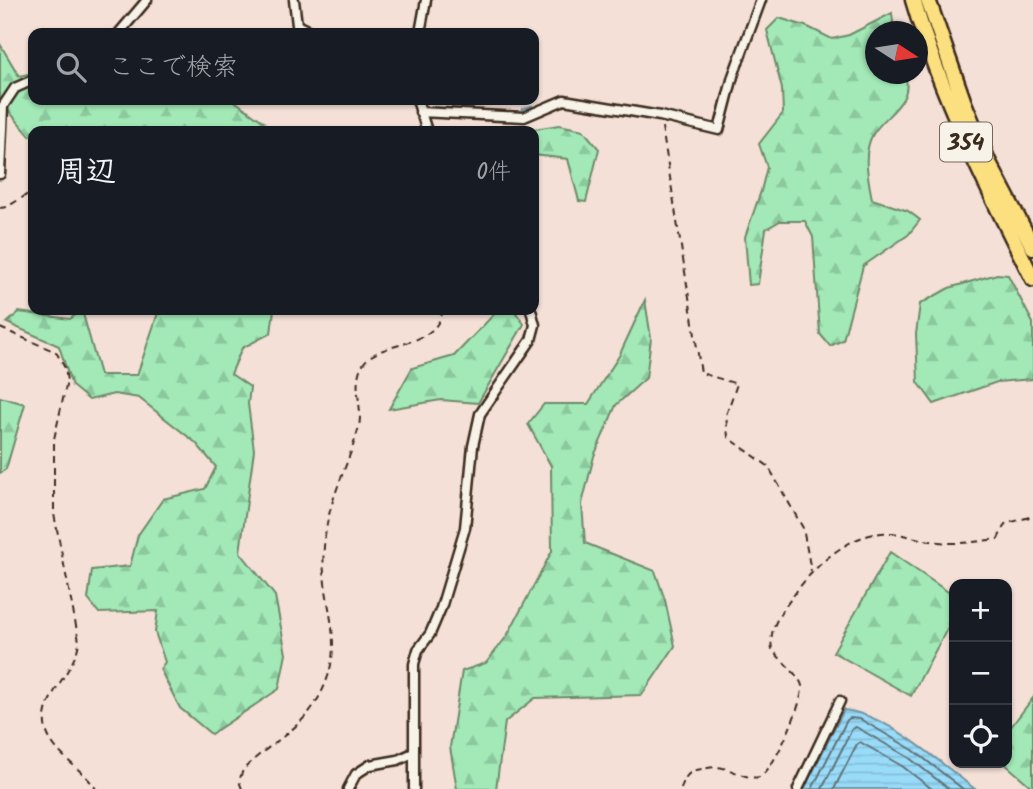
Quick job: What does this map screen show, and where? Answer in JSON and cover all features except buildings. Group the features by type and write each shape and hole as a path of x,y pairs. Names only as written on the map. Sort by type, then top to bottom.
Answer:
{"highway":[{"name":"354","path":"913,0 924,37 952,109 1033,279"},
{"name":"354","path":"928,0 964,103 988,161 1033,247"}],"street":[{"path":"122,28 147,0"},
{"path":"294,0 297,25 303,28"},
{"path":"421,28 426,0"},
{"path":"420,112 524,117 564,100 660,116 719,130 733,76 761,0"},
{"path":"0,174 3,106 15,88 28,82"},
{"path":"418,105 425,126"},
{"path":"414,789 414,664 418,650 430,634 442,608 465,528 473,446 480,414 531,340 535,325 532,315"},
{"path":"798,789 840,701"},
{"path":"348,789 356,774 370,765 398,760 413,753"}],"path":[{"path":"660,116 701,373 737,384 726,415 728,437 768,466 803,528 811,572"},
{"path":"0,208 28,194"},
{"path":"242,789 239,781 243,770 299,725 314,705 331,670 334,634 324,577 323,550 332,500 359,428 356,383 360,368 379,351 419,340 442,315"},
{"path":"0,328 56,352 65,368 66,381 54,439 54,514 79,640 74,662 50,699 44,720 52,743 96,789"},
{"path":"681,789 684,777 693,771 717,767 760,777 772,764 785,740 802,685 772,649 772,633 778,617 811,572 845,545 865,536 892,533 939,542 964,543 998,539 1006,524 1033,516"}],"green space":[{"path":"892,13 893,21 876,21"},
{"path":"779,18 808,27 832,39 849,35 865,27 865,84 907,84 902,100 878,127 870,141 867,157 872,199 908,211 920,220 908,235 863,266 843,340 830,346 820,334 813,237 805,221 780,221 766,229 758,284 749,285 745,237 767,167 759,144 783,113 782,89 767,30"},
{"path":"0,44 19,76 28,74 28,105 240,105 264,122 252,126 28,126 28,134 0,101"},
{"path":"559,125 583,130 599,149 586,202 579,201 568,159 539,156 539,128"},
{"path":"997,274 1008,275 1033,323 1033,379 997,382 934,404 918,382 916,334 920,304 949,288"},
{"path":"645,300 651,338 646,378 616,405 594,456 582,504 585,543 655,571 665,600 675,646 642,695 535,698 505,722 496,789 457,789 450,747 462,671 486,663 507,636 552,551 551,466 528,424 544,404 588,404 619,356"},
{"path":"19,312 70,319 75,315 83,315 100,375 137,375 157,315 273,315 271,333 242,348 231,374 250,387 248,404 254,450 240,552 275,596 286,654 279,689 211,734 180,708 160,669 165,662 155,632 158,611 99,613 88,599 92,570 130,566 138,535 163,499 205,489 216,467 196,443 139,398 114,394 89,400 72,386 59,346 7,323"},
{"path":"493,315 518,315 524,324 478,403 441,400 389,409 412,368 454,356"},
{"path":"0,397 25,404 6,469 0,473"},
{"path":"890,552 949,593 949,625 911,696 833,652"},
{"path":"1033,698 1033,788 1010,768 1012,768 1012,725"}],"water":[{"path":"844,710 861,714 896,730 975,789 804,789"}],"waterway":[{"path":"522,109 532,106"}]}
